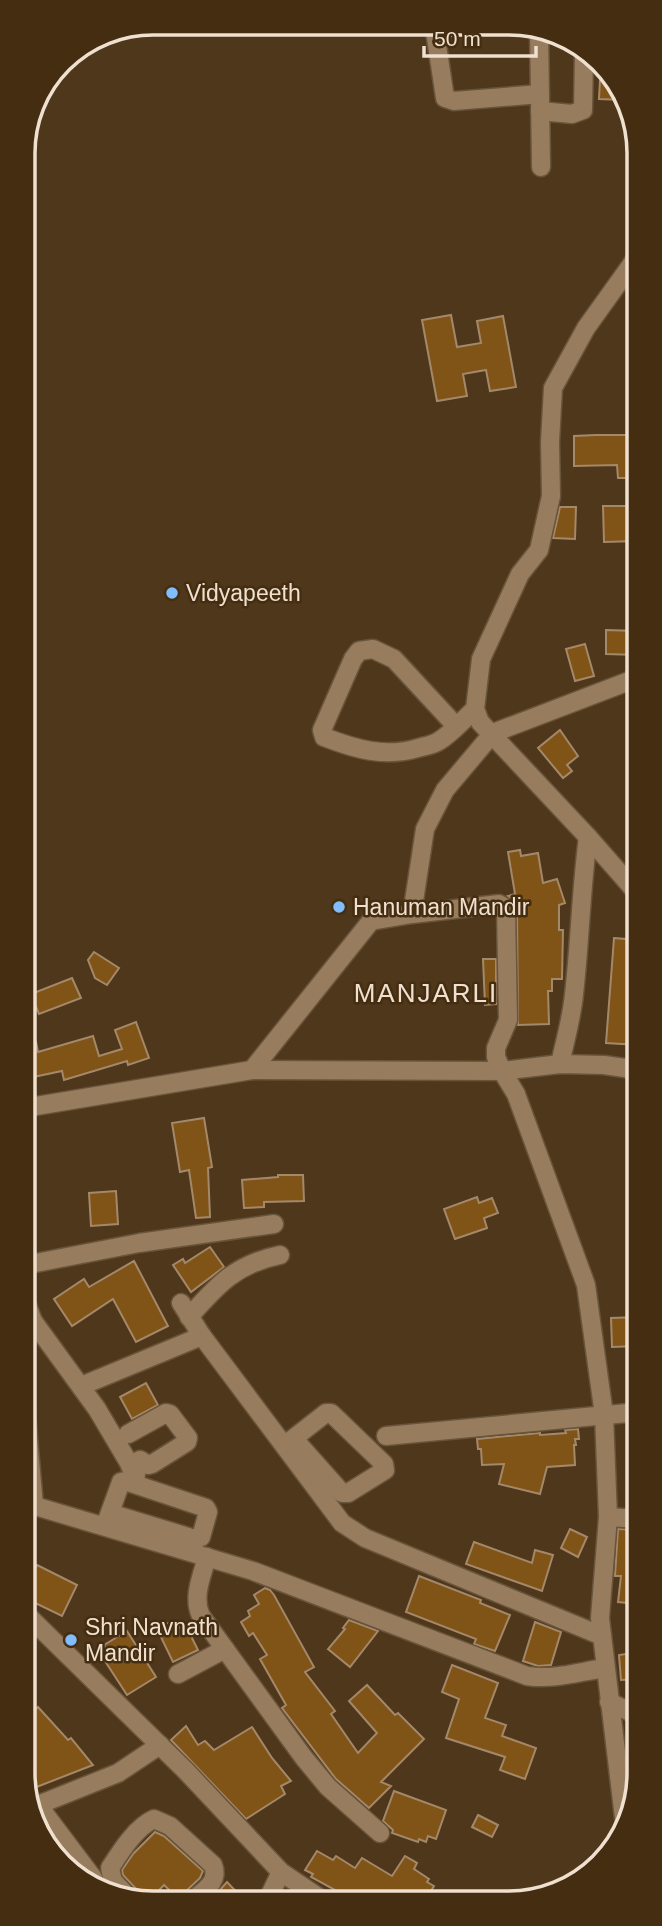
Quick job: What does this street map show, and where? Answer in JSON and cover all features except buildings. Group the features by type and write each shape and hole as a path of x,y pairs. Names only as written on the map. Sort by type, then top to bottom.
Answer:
{"street":[{"path":"435,35 445,98 454,101 540,103 572,114 583,110 584,62"},
{"path":"539,39 541,167"},
{"path":"627,271 586,328 553,388 551,496 539,550 520,574 481,659 475,709 480,722 627,881"},
{"path":"456,726 394,659 373,649 359,651 353,659 322,730 324,737 351,747 377,753 400,753 437,743 456,726 475,709"},
{"path":"412,914 425,829 444,790 492,733 627,682"},
{"path":"560,1064 574,998 582,920 582,878 588,837"},
{"path":"252,1070 371,921 499,904 506,908 508,1020 496,1048 496,1057 516,1094 586,1285 604,1415 608,1517 600,1618 624,1800"},
{"path":"35,1106 252,1070 502,1071 560,1064 627,1068"},
{"path":"35,1263 139,1243 274,1224"},
{"path":"281,1255 242,1267 185,1310 202,1336 290,1442 342,1493 348,1493 385,1470 384,1464 331,1413 326,1413 290,1442"},
{"path":"35,1324 82,1386 133,1470 140,1460 148,1465 152,1464 187,1442 188,1438 170,1414 166,1413 128,1434"},
{"path":"82,1386 202,1336"},
{"path":"386,1436 627,1413"},
{"path":"290,1442 342,1523 365,1538 602,1636"},
{"path":"107,1519 121,1482 125,1481 206,1508 208,1512 198,1549 196,1606 201,1616 304,1758 328,1787 380,1833"},
{"path":"35,1505 107,1519 152,1533 527,1676 545,1679 605,1668"},
{"path":"608,1517 627,1519"},
{"path":"35,1623 160,1745 281,1872 309,1891"},
{"path":"178,1674 225,1649"},
{"path":"609,1702 627,1710"},
{"path":"39,1802 118,1773 160,1745"},
{"path":"44,1817 87,1871"},
{"path":"117,1886 113,1881 110,1868 120,1852 147,1822 154,1819 170,1826 213,1865 216,1872 214,1880 202,1891"},
{"path":"272,1891 281,1872"}],"place":[{"name":"Vidyapeeth","path":"172,593"},
{"name":"Hanuman Mandir","path":"339,907"},
{"name":"Shri Navnath Mandir","path":"71,1640"}],"district":[{"name":"MANJARLI","path":"426,993"}]}
